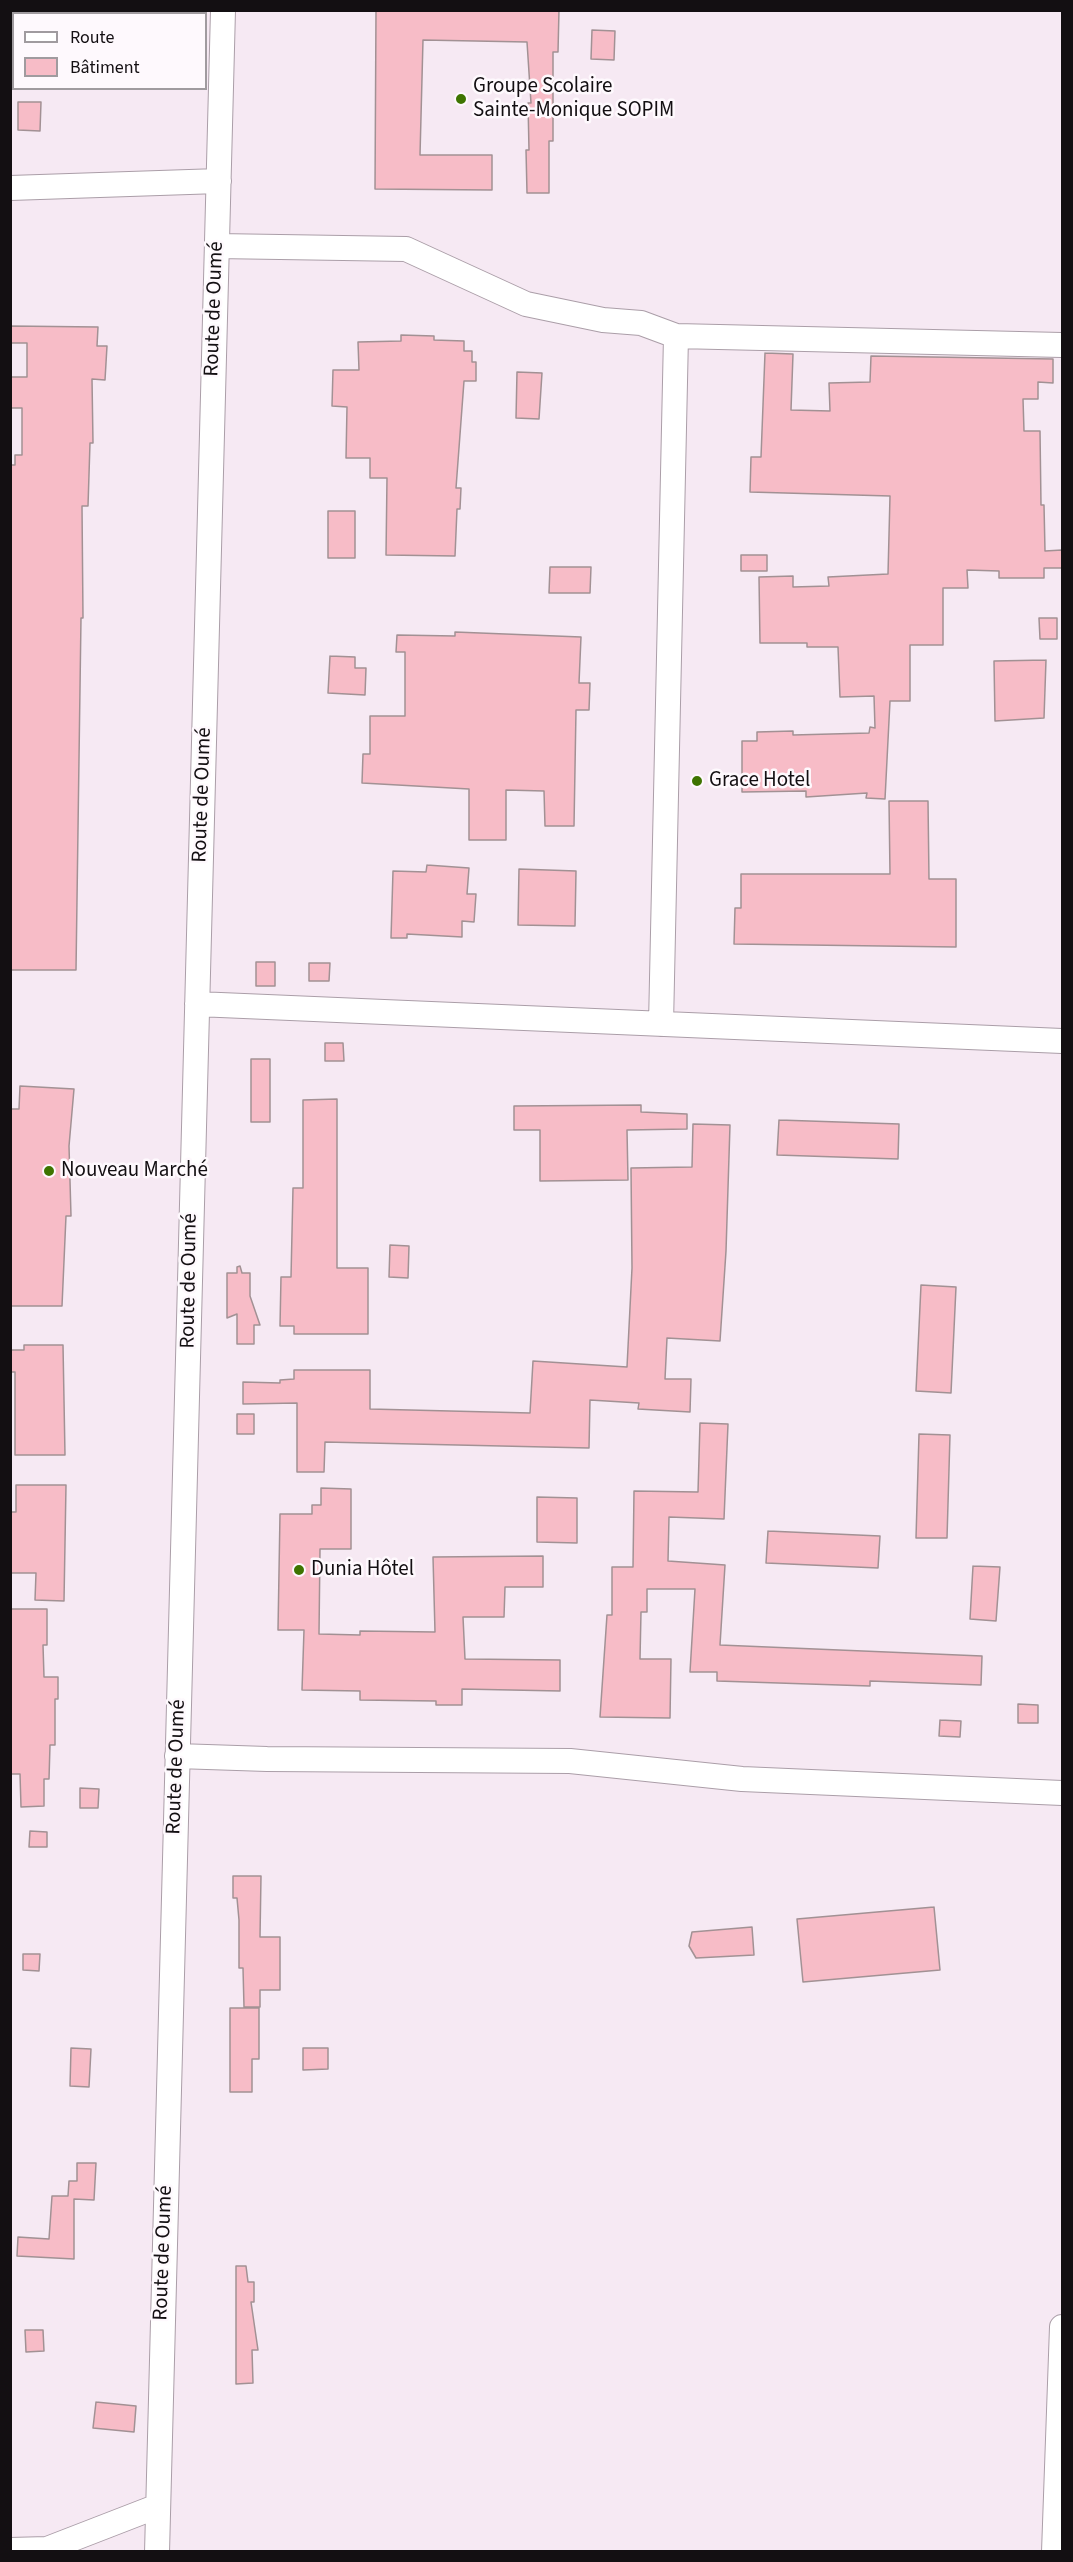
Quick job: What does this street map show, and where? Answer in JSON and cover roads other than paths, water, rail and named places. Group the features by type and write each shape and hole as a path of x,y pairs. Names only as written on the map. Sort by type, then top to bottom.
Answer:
{"street":[{"name":"Route de Oumé","path":"156,2552 223,10"},
{"path":"10,188 219,181"},
{"path":"217,246 406,249 526,304 603,320 641,323 676,336 1062,345"},
{"path":"662,1024 676,336"},
{"path":"197,1004 1062,1041"},
{"path":"177,1756 570,1761 742,1779 1062,1793"},
{"path":"1054,2552 1062,2327"},
{"path":"10,2550 46,2550 158,2506"}],"place":[{"name":"Groupe Scolaire Sainte-Monique SOPIM","path":"461,99"},
{"name":"Grace Hotel","path":"697,781"},
{"name":"Nouveau Marché","path":"49,1171"},
{"name":"Dunia Hôtel","path":"299,1570"}]}
